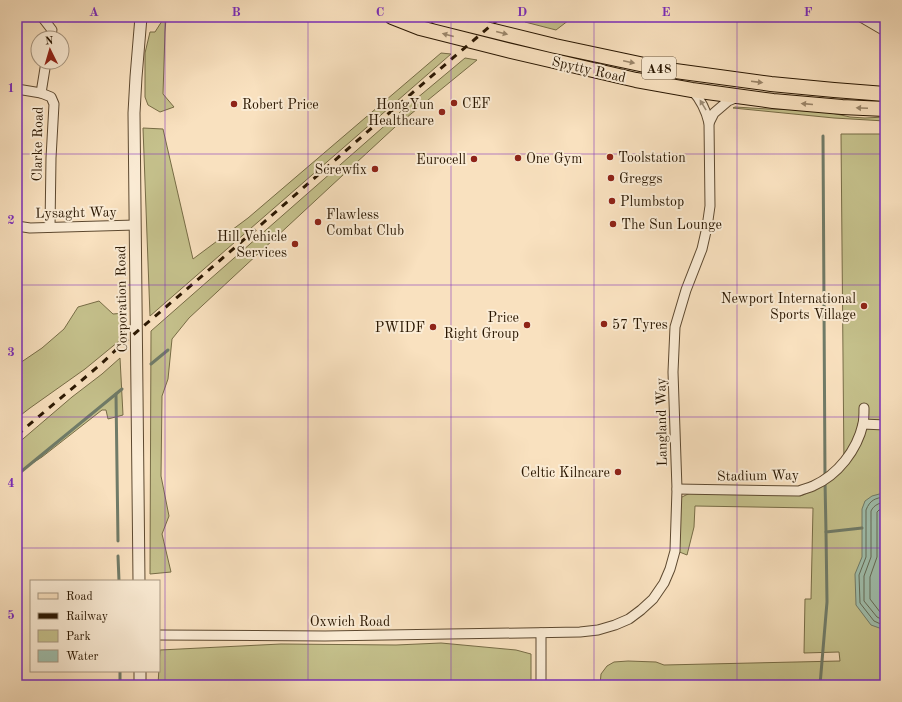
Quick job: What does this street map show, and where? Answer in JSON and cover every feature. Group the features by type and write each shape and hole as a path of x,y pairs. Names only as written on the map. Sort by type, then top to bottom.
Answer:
{"main road":[{"name":"Spytty Road","path":"392,17 420,28 513,52 636,80 739,97 804,104 885,108"},
{"name":"Spytty Road","path":"437,17 555,46 668,70 757,82 885,94"}],"street":[{"path":"42,17 52,30"},
{"name":"Corporation Road","path":"139,580 134,113 141,17"},
{"path":"861,17 885,31"},
{"path":"41,93 45,70"},
{"name":"Clarke Road","path":"17,89 41,93 51,97 54,104 51,151 50,227"},
{"name":"Langland Way","path":"541,633 580,632 598,630 615,625 641,610 653,598 664,583 670,569 675,551 677,489 673,372 675,327 686,290 702,249 710,206 709,123 707,112 692,90"},
{"path":"834,90 885,90"},
{"path":"709,123 714,113 728,101 739,97"},
{"name":"Lysaght Way","path":"17,226 30,228 135,225"},
{"name":"Stadium Way","path":"677,489 798,491 814,486 830,476 847,458 856,445 863,424 864,408"},
{"path":"863,424 885,425"},
{"path":"541,633 541,685"},
{"name":"Oxwich Road","path":"160,635 325,636 541,633"},
{"path":"140,672 140,685"}],"green space":[{"path":"522,17 573,17 556,30 525,22"},
{"path":"166,18 163,94 174,107 160,112 148,105 145,97 145,53 150,32 155,32 162,21"},
{"path":"441,53 451,54 150,316 143,128 163,129 193,259 248,218"},
{"path":"465,58 477,60 395,127 189,318 172,339 168,379 162,396 161,476 169,516 162,534 171,572 150,574 151,331 398,114"},
{"path":"733,108 818,110 850,117 885,117 885,121 834,118"},
{"path":"841,134 885,134 885,685 600,685 601,674 607,666 614,662 656,662 664,665 840,661 839,652 804,653 805,599 811,599 813,508 695,506 694,527 687,555 677,551 680,498 690,493 803,495 817,488 844,468"},
{"path":"99,301 113,314 125,313 124,337 85,369 17,418 17,365 42,348 64,329 78,307"},
{"path":"120,358 123,415 108,419 106,410 102,410 42,457 17,473 17,444"},
{"path":"441,643 516,650 531,654 531,685 158,685 159,672 160,672 160,650 281,644 396,645"}],"water":[{"path":"883,493 885,494 885,630 871,625 856,605 855,574 862,557 862,509 865,501 872,496"}],"waterway":[{"path":"823,136 825,476"},
{"path":"151,364 168,350"},
{"path":"17,475 122,389"},
{"path":"116,394 118,541"},
{"path":"825,481 826,532"},
{"path":"820,685 827,602 826,532 862,528"},
{"path":"118,556 119,580"},
{"path":"120,672 120,685"}],"railway":[{"path":"17,435 501,17"}],"place":[{"name":"CEF","path":"454,103"},
{"name":"Robert Price","path":"234,104"},
{"name":"HongYun Healthcare","path":"442,112"},
{"name":"Toolstation","path":"610,157"},
{"name":"One Gym","path":"518,158"},
{"name":"Eurocell","path":"474,159"},
{"name":"Screwfix","path":"375,169"},
{"name":"Greggs","path":"611,178"},
{"name":"Plumbstop","path":"612,201"},
{"name":"Flawless Combat Club","path":"318,222"},
{"name":"The Sun Lounge","path":"613,224"},
{"name":"Hill Vehicle Services","path":"295,244"},
{"name":"Newport International Sports Village","path":"864,306"},
{"name":"57 Tyres","path":"604,324"},
{"name":"Price Right Group","path":"527,325"},
{"name":"PWIDF","path":"433,327"},
{"name":"Celtic Kilncare","path":"618,472"}]}
